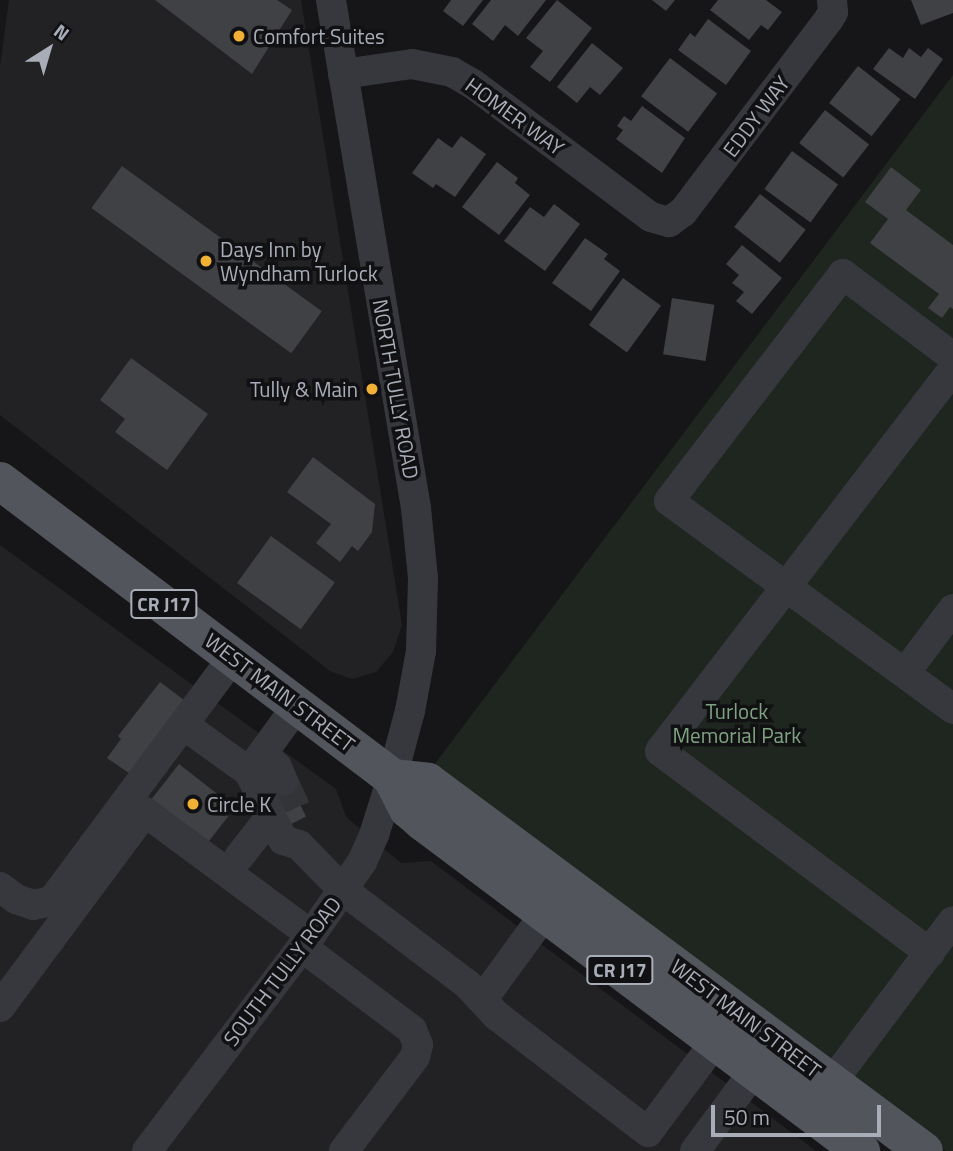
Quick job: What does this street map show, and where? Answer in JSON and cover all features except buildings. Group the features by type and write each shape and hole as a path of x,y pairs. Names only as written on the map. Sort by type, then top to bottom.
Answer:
{"main road":[{"name":"WEST MAIN STREET","path":"0,481 392,778 408,809 861,1151"},
{"name":"WEST MAIN STREET","path":"392,778 429,782 924,1151"}],"street":[{"name":"NORTH TULLY ROAD","path":"331,0 422,558 421,651 410,711 392,778"},
{"name":"EDDY WAY","path":"668,222 691,201 829,19 833,2"},
{"name":"HOMER WAY","path":"343,74 412,64 452,72 473,84 651,217 668,222"},
{"path":"953,357 843,274 669,501 953,709"},
{"path":"930,953 660,751 953,369"},
{"path":"905,673 953,609"},
{"path":"0,887 16,899 33,905 52,901 233,657"},
{"path":"255,763 297,705"},
{"path":"195,733 255,763 277,767 283,781"},
{"path":"255,763 271,816 283,840 300,832 344,890 468,985 496,1015 648,1132 715,1042"},
{"name":"SOUTH TULLY ROAD","path":"147,1151 344,890 369,849 392,778"},
{"path":"0,1007 145,812 412,1030 418,1045 415,1057 344,1151"},
{"path":"239,857 271,816"},
{"path":"482,1000 545,914"},
{"path":"832,1082 953,922"},
{"path":"695,1151 777,1041"}],"shaded area":[{"path":"9,0 301,0 402,625 393,652 376,672 352,679 330,671 0,415 0,67"},
{"path":"0,545 336,789 346,817 401,863 431,861 816,1151 0,1151"}],"green space":[{"name":"Turlock Memorial Park","path":"953,75 953,1151 946,1151 434,765"}],"tunnel":[{"path":"283,781 301,820"}],"place":[{"name":"Comfort Suites","path":"239,36"},
{"name":"Days Inn by Wyndham Turlock","path":"206,261"},
{"name":"Tully & Main","path":"372,389"},
{"name":"Circle K","path":"193,804"}]}
